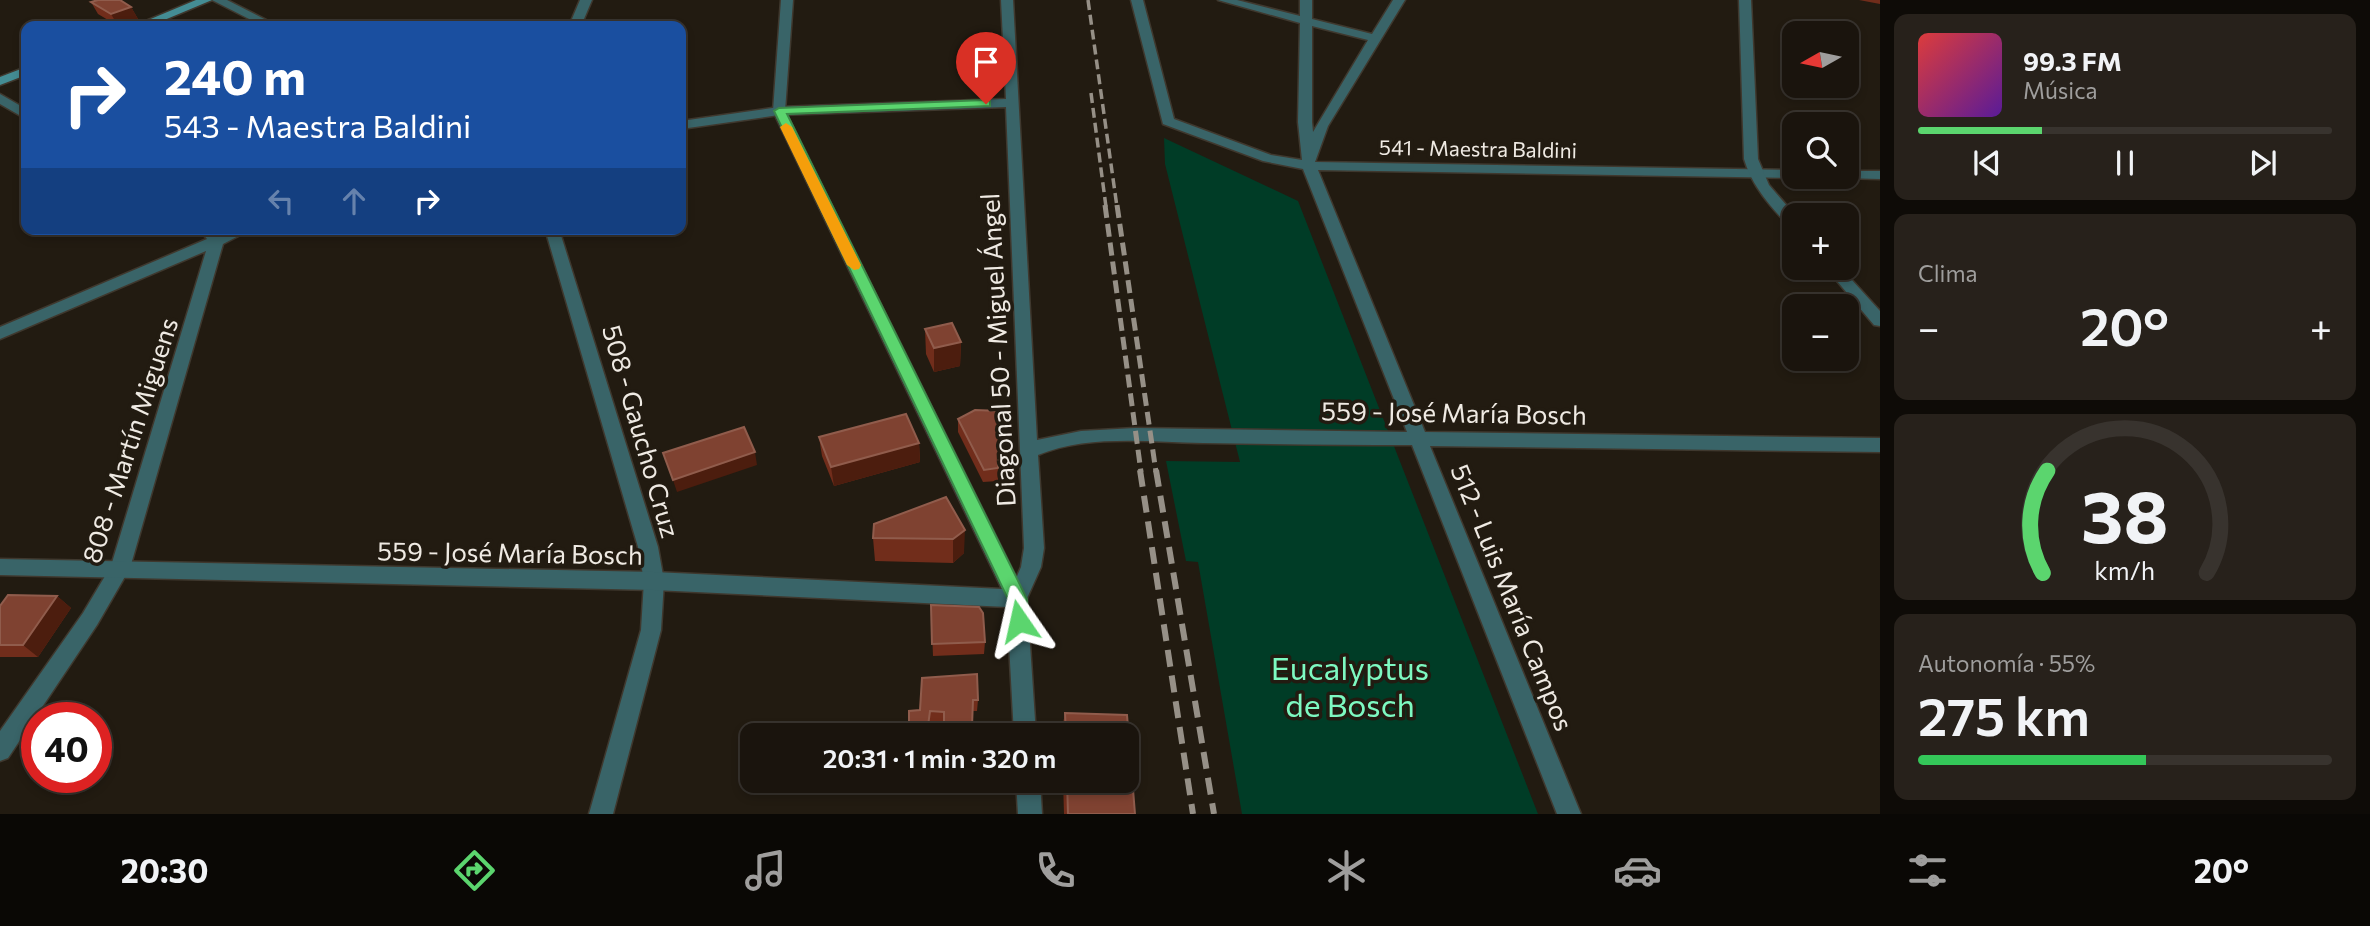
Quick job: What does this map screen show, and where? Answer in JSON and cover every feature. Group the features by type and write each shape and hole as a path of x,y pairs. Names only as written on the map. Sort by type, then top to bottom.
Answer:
{"main road":[{"path":"153,21 206,0"},
{"path":"0,81 21,73"}],"street":[{"path":"218,0 262,21"},
{"path":"577,21 586,0"},
{"path":"787,0 779,111 1017,599"},
{"name":"Diagonal 50 - Miguel Ángel","path":"1007,0 1034,548 1031,567 1017,599 1025,723"},
{"name":"541 - Maestra Baldini","path":"1137,0 1168,121 1268,158 1310,166 1782,174"},
{"path":"1224,0 1374,38"},
{"name":"512 - Luis María Campos","path":"1306,0 1305,122 1310,166 1569,814"},
{"path":"1310,166 1321,126 1399,0"},
{"path":"1745,0 1751,159 1755,174 1764,190 1782,210"},
{"path":"0,98 21,112"},
{"path":"686,124 779,111 1012,103"},
{"path":"1859,175 1880,175"},
{"path":"0,333 211,235"},
{"name":"808 - Martín Miguens","path":"0,750 90,619 120,568 143,499 211,235"},
{"name":"508 - Gaucho Cruz","path":"554,235 648,547 654,581 651,630 601,814"},
{"path":"1844,280 1880,321"},
{"name":"559 - José María Bosch","path":"1029,451 1059,440 1135,435 1880,445"},
{"name":"559 - José María Bosch","path":"0,567 654,581 1017,599"},
{"path":"1029,793 1030,814"}],"green space":[{"name":"Eucalyptus de Bosch","path":"1164,138 1298,201 1538,814 1242,814 1198,562 1186,561 1166,461 1240,462 1165,164"}],"building":[{"path":"120,0 131,7 111,14 91,2"},
{"path":"952,323 961,342 934,348 925,329"},
{"path":"975,410 1000,411 998,468 984,470 958,419"},
{"path":"906,414 919,443 831,467 819,437"},
{"path":"744,427 755,452 673,480 663,453"},
{"path":"946,497 965,530 953,539 873,538 874,524"},
{"path":"8,595 57,596 23,645 0,645 0,606"},
{"path":"931,605 979,607 983,613 985,642 932,644"},
{"path":"977,674 978,700 973,700 972,723 944,723 944,712 930,711 928,723 909,723 909,711 920,710 922,678"},
{"path":"1065,713 1127,715 1128,723 1065,723"},
{"path":"1067,793 1133,793 1135,814 1068,814"}],"railway":[{"path":"1088,0 1117,207"},
{"path":"1091,93 1106,207"},
{"path":"1105,205 1141,472"},
{"path":"1117,205 1156,472"},
{"path":"1140,470 1193,814"},
{"path":"1156,470 1214,814"}],"slow traffic":[{"path":"786,127 854,265"}],"route":[{"path":"986,104 779,111 1017,599 1019,621"}]}
